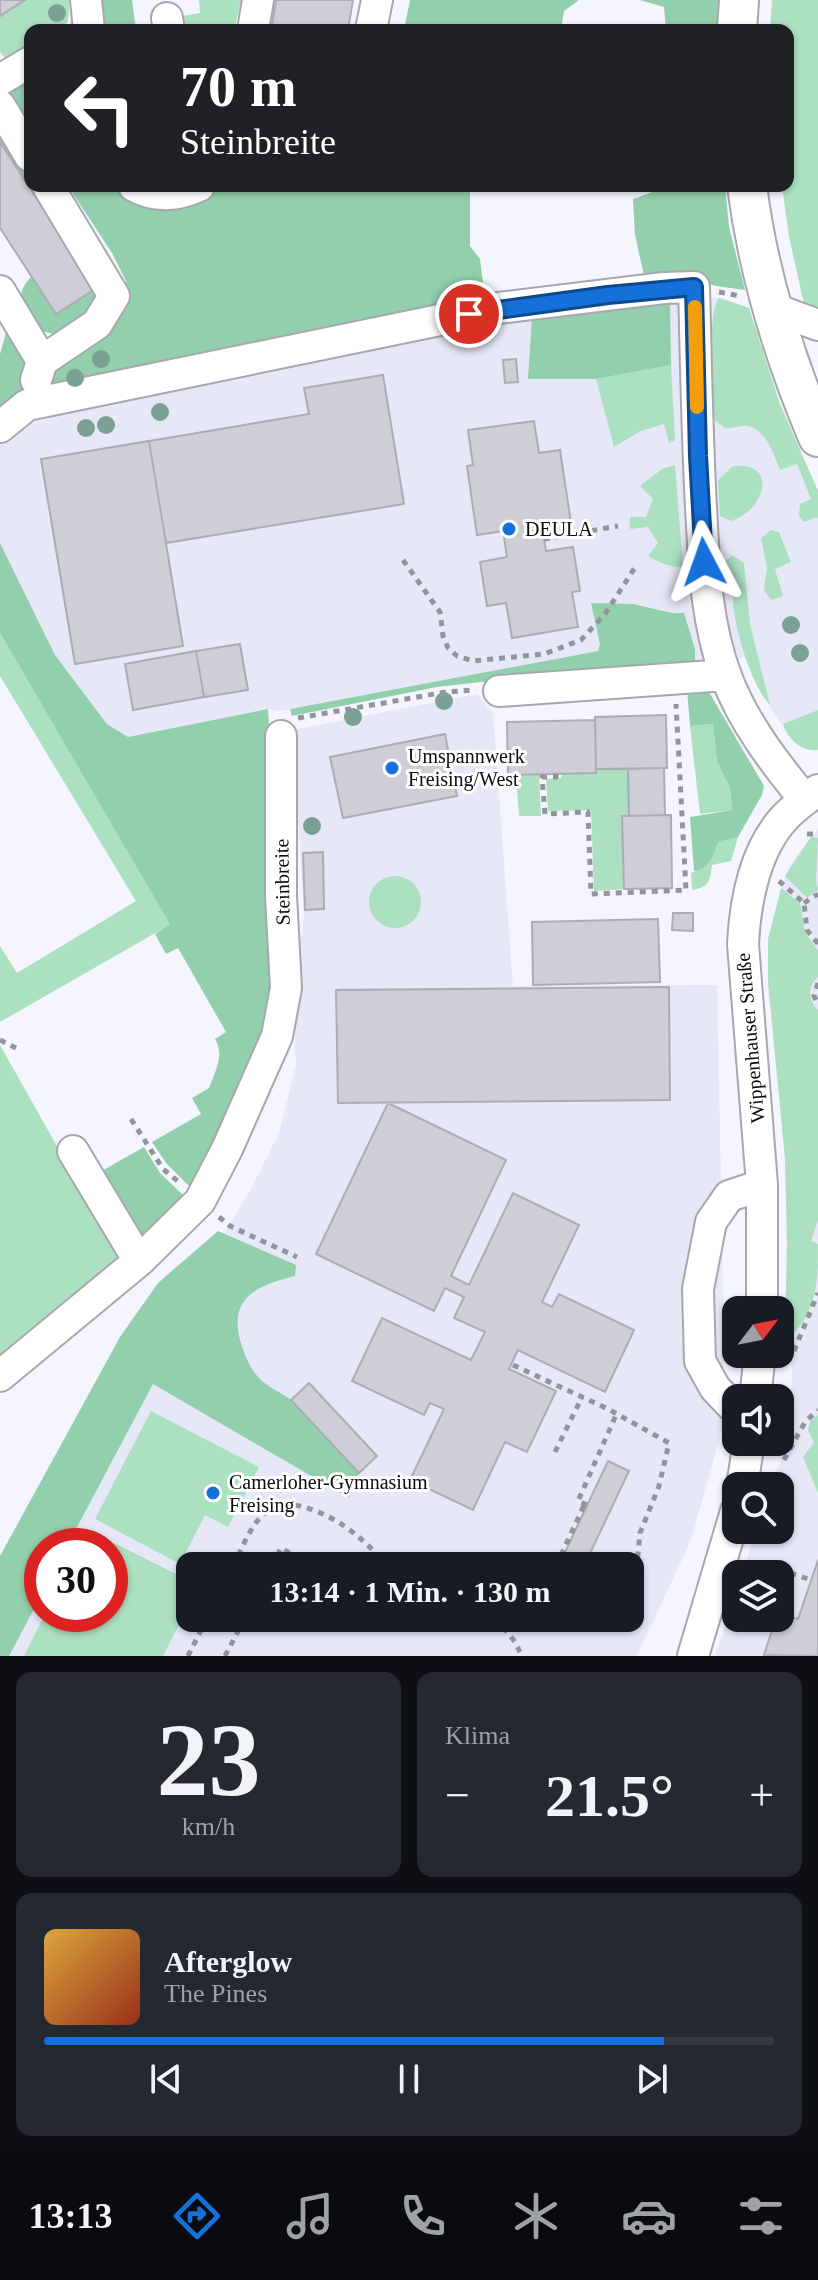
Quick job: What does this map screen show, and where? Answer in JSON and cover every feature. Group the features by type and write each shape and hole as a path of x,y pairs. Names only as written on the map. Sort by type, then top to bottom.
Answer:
{"main road":[{"path":"737,24 739,0"},
{"path":"748,192 772,308 818,437"}],"street":[{"path":"86,0 88,24"},
{"path":"254,24 258,0"},
{"path":"372,24 377,0"},
{"path":"0,80 24,66"},
{"path":"0,106 24,146"},
{"path":"27,405 42,361 97,324 114,296 52,192"},
{"path":"148,192 171,195 180,192"},
{"path":"0,427 27,405 498,308 694,287 698,456 706,583 714,634 738,703 768,752 811,795"},
{"path":"0,291 42,361"},
{"path":"772,308 818,325"},
{"path":"499,691 726,675"},
{"name":"Steinbreite","path":"0,1376 139,1261 200,1201 227,1149 277,1036 285,1004 281,736"},
{"name":"Wippenhauser Straße","path":"762,1296 762,1185 743,944 744,916 756,871 771,836 783,819 811,795"},
{"path":"73,1151 139,1261"},
{"path":"722,1395 700,1361 698,1289 711,1222 729,1196 762,1185"},
{"path":"693,1656 726,1544"}],"path":[{"path":"544,539 618,526"},
{"path":"403,560 440,612 448,648 457,656 473,661 544,654 581,640 605,614 636,566"},
{"path":"545,814 588,812 591,894 686,890 675,679"},
{"path":"281,736 286,725 308,715 446,692 499,691"},
{"path":"549,822 545,814 542,777 556,777 556,774"},
{"path":"807,834 818,834"},
{"path":"779,880 804,903 807,930 818,944"},
{"path":"804,903 818,894"},
{"path":"818,983 814,996 818,1004"},
{"path":"0,1040 16,1048"},
{"path":"131,1119 163,1169 230,1226 297,1257"},
{"path":"794,1351 818,1293"},
{"path":"513,1365 669,1443 659,1486 640,1533 638,1552"},
{"path":"555,1452 582,1397"},
{"path":"784,1460 805,1422 818,1410"},
{"path":"563,1552 586,1504 578,1501 616,1415"},
{"path":"240,1552 262,1514 279,1503 312,1509 330,1517 375,1552"},
{"path":"794,1574 811,1580"},
{"path":"188,1656 200,1632"},
{"path":"225,1656 238,1632"},
{"path":"506,1632 522,1656"}],"shaded area":[{"path":"656,297 723,298 749,308 780,404 818,491 818,750 801,748 787,733 763,696 747,657 691,668 598,651 128,737 107,724 55,655 0,543 0,433 102,402 532,317"},
{"path":"477,694 493,713 513,986 717,985 723,1296 722,1430 691,1540 637,1656 0,1656 0,1604 24,1564 24,1632 128,1632 128,1528 46,1528 252,1187 279,1133 296,1065 293,988 304,917 293,730"},
{"path":"818,829 818,1656 715,1656 724,1632 794,1632 794,1560 747,1560 751,1544 794,1544 794,1472 776,1472 782,1456 794,1456 794,1296 786,1296 785,1158 768,982 768,939 785,876 794,859"}],"green space":[{"path":"25,0 70,0 65,24 24,24 24,52 5,58 0,52 0,16"},
{"path":"97,0 132,0 135,24 99,24"},
{"path":"199,0 241,0 235,24 182,24 181,16 200,13"},
{"path":"410,0 579,0 564,11 562,24 405,24"},
{"path":"640,0 718,0 717,24 665,24 664,7"},
{"path":"772,0 818,0 818,311 804,304 783,192 794,192 794,24 770,24"},
{"path":"24,78 24,119 14,104 11,90"},
{"path":"0,116 24,156 24,180 0,142"},
{"path":"32,192 46,192 102,286 94,311 56,335 39,330 25,310 22,291 31,277 56,314 94,290"},
{"path":"72,192 123,192 141,204 168,209 182,208 214,192 470,192 470,246 480,259 487,316 45,390 48,366 125,294 126,281 112,253"},
{"path":"652,192 726,192 729,227 745,290 716,286 681,275 645,280 635,235 633,199"},
{"path":"670,297 671,365 596,379 528,379 532,317"},
{"path":"719,298 749,308 780,404 818,491 818,519 804,522 799,516 800,504 811,499 797,464 780,470 768,442 758,431 745,426 725,428 714,420 712,337"},
{"path":"7,329 29,345 28,369 22,392 0,416 0,354"},
{"path":"671,365 675,440 669,443 664,424 641,431 614,447 596,379"},
{"path":"675,465 683,567 665,564 648,556 658,543 648,527 630,529 630,517 646,517 653,499 640,486 662,469"},
{"path":"733,466 747,466 757,471 762,478 762,487 753,507 731,521 720,516 718,480"},
{"path":"771,530 779,532 791,562 775,569 783,596 771,600 764,590 767,568 761,538"},
{"path":"0,543 55,655 107,724 128,737 268,709 273,795 273,1018 194,1191 166,1163 152,1142 201,1114 192,1098 209,1088 219,1057 215,1039 226,1032 178,948 166,954 155,934 170,924 0,633"},
{"path":"732,555 744,563 750,624 770,705 752,674 739,635 732,590 722,565"},
{"path":"591,603 633,604 684,613 695,649 695,665 691,668 437,687 292,716 290,709 598,651 600,644"},
{"path":"0,633 171,924 0,1022 0,946 17,973 136,901 0,676"},
{"path":"687,689 709,692 764,786 738,837 718,842 707,864 694,871 690,817 732,810 730,788 717,762 713,724 690,726"},
{"path":"818,710 818,750 806,749 788,735 783,724"},
{"path":"713,724 717,762 730,788 732,810 700,814 690,726"},
{"path":"596,769 628,769 629,816 622,816 624,889 594,891 591,810 548,811 546,779 561,778 562,774 596,773"},
{"path":"539,774 541,816 519,816 516,775"},
{"path":"738,837 731,861 712,865 708,883 692,890 691,873 708,862 718,842"},
{"path":"811,837 818,838 818,890 807,898 785,876"},
{"path":"395,876 414,883 421,902 414,921 395,928 376,921 369,902 376,883"},
{"path":"781,888 800,903 805,932 818,951 818,977 810,993 818,1010 818,1220 811,1241 818,1244 818,1270 811,1305 794,1333 794,1296 786,1296 785,1158 768,982 768,939"},
{"path":"0,1045 118,1259 0,1361"},
{"path":"144,1147 160,1173 187,1199 145,1238 133,1230 100,1172"},
{"path":"218,1231 296,1265 295,1276 258,1289 243,1303 238,1325 240,1340 256,1375 300,1408 359,1473 349,1498 153,1384 77,1528 24,1528 24,1628 9,1656 0,1656 0,1556 120,1337 158,1283"},
{"path":"151,1411 259,1467 228,1527 205,1515 186,1552 176,1552 176,1562 128,1536 128,1528 112,1528 95,1519"},
{"path":"818,1415 818,1493 803,1457 814,1442 808,1430 810,1422"},
{"path":"128,1550 176,1574 176,1630 163,1656 24,1656 36,1632 128,1632"}],"building":[{"path":"0,0 25,0 0,16"},
{"path":"276,0 353,0 349,24 272,24"},
{"path":"0,142 24,179 24,192 32,192 95,289 56,314 0,228"},
{"path":"516,359 518,382 505,383 503,360"},
{"path":"383,375 404,504 166,543 149,441 309,414 304,388"},
{"name":"DEULA","path":"534,421 539,453 560,450 571,523 542,527 546,551 573,547 580,591 572,592 578,627 512,638 506,603 487,606 480,562 507,557 503,531 477,535 467,466 473,465 468,430"},
{"path":"149,441 183,646 75,664 41,459"},
{"path":"240,644 248,690 204,697 196,651"},
{"path":"196,651 204,697 133,710 125,664"},
{"path":"666,715 667,768 596,769 595,717"},
{"path":"595,720 596,773 508,775 507,722"},
{"name":"Umspannwerk Freising/West","path":"445,734 457,796 343,818 330,757"},
{"path":"664,768 665,815 629,816 628,769"},
{"path":"671,815 672,888 624,889 622,816"},
{"path":"323,852 324,909 305,910 303,853"},
{"path":"673,913 693,913 693,931 672,930"},
{"path":"658,919 660,982 533,985 532,922"},
{"path":"669,987 670,1100 338,1103 336,990"},
{"path":"388,1103 506,1160 451,1276 469,1285 513,1193 579,1225 542,1302 552,1307 559,1294 634,1330 605,1392 518,1350 509,1369 556,1391 527,1452 505,1442 473,1510 410,1480 444,1409 430,1403 424,1415 352,1381 382,1318 471,1360 485,1332 454,1318 464,1297 445,1288 434,1311 316,1254"},
{"path":"309,1383 377,1456 359,1473 291,1400"},
{"path":"608,1461 629,1471 591,1552 565,1552"},
{"path":"818,1560 818,1656 764,1655 771,1632 794,1632 794,1618 798,1619"}],"slow traffic":[{"path":"695,307 697,407"}],"place":[{"name":"DEULA","path":"509,529"},
{"name":"Umspannwerk Freising/West","path":"392,768"},
{"name":"Camerloher-Gymnasium Freising","path":"213,1493"}],"route":[{"path":"469,314 664,288 694,287 704,562"}]}
